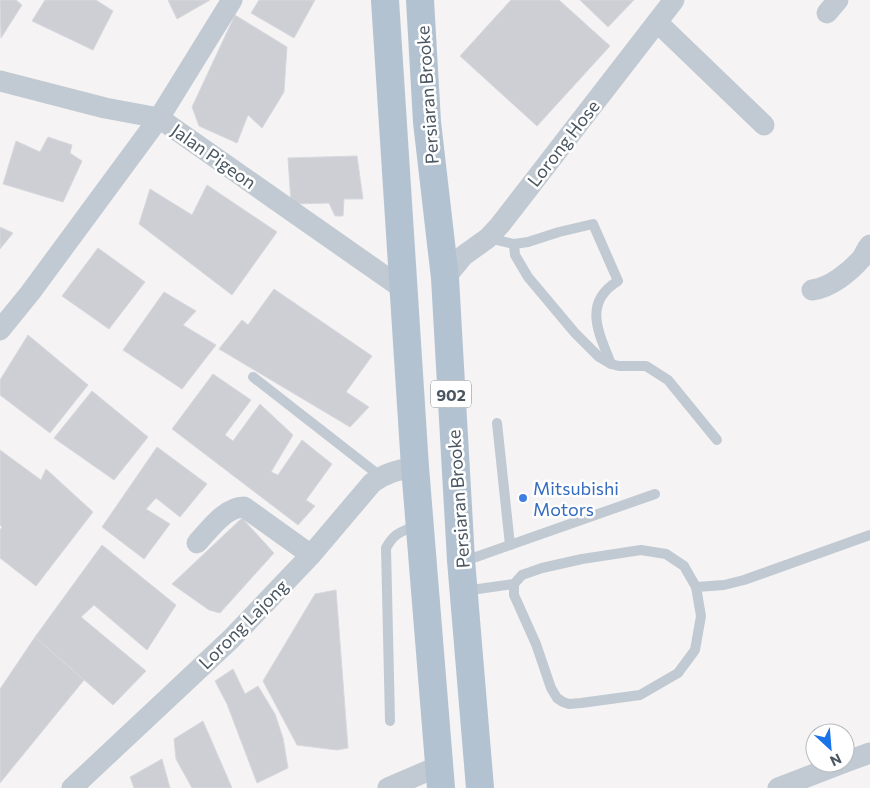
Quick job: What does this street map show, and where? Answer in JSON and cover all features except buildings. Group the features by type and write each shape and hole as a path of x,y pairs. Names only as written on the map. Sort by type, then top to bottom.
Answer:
{"main road":[{"name":"Persiaran Brooke","path":"385,0 414,467 440,777"},
{"name":"Persiaran Brooke","path":"420,0 427,122 445,278 461,560 480,788"}],"street":[{"path":"0,330 30,293 159,118 232,0"},
{"name":"Lorong Hose","path":"445,278 463,256 488,238 500,225 674,0"},
{"path":"657,22 764,125"},
{"name":"Jalan Pigeon","path":"0,81 105,108 159,118 403,289"},
{"path":"812,290 821,289 841,277 864,256 870,245"},
{"name":"Lorong Lajong","path":"72,788 231,639 312,555 372,483 380,476 392,471 414,467"},
{"path":"197,543 228,511 236,507 244,507 312,555"},
{"path":"855,758 870,752"},
{"path":"778,788 818,773"},
{"path":"388,788 440,777"}],"lane":[{"path":"488,238 514,244 593,224 618,281 600,297 596,312 600,335 611,364"},
{"path":"514,244 515,255 528,277 575,333 599,357 619,366 646,366 668,380 717,440"},
{"path":"253,377 380,476"},
{"path":"497,423 510,544"},
{"path":"461,560 476,557 655,494"},
{"path":"390,721 386,548 392,537 419,525"},
{"path":"696,587 724,585 744,580 870,535"},
{"path":"464,591 514,584 522,575 542,568 582,559 641,550 666,554 684,566 696,587 701,616 695,650 678,672 640,695 569,704 557,698 551,688 536,644 514,595 514,584"}],"place":[{"name":"Mitsubishi Motors","path":"523,498"}]}
